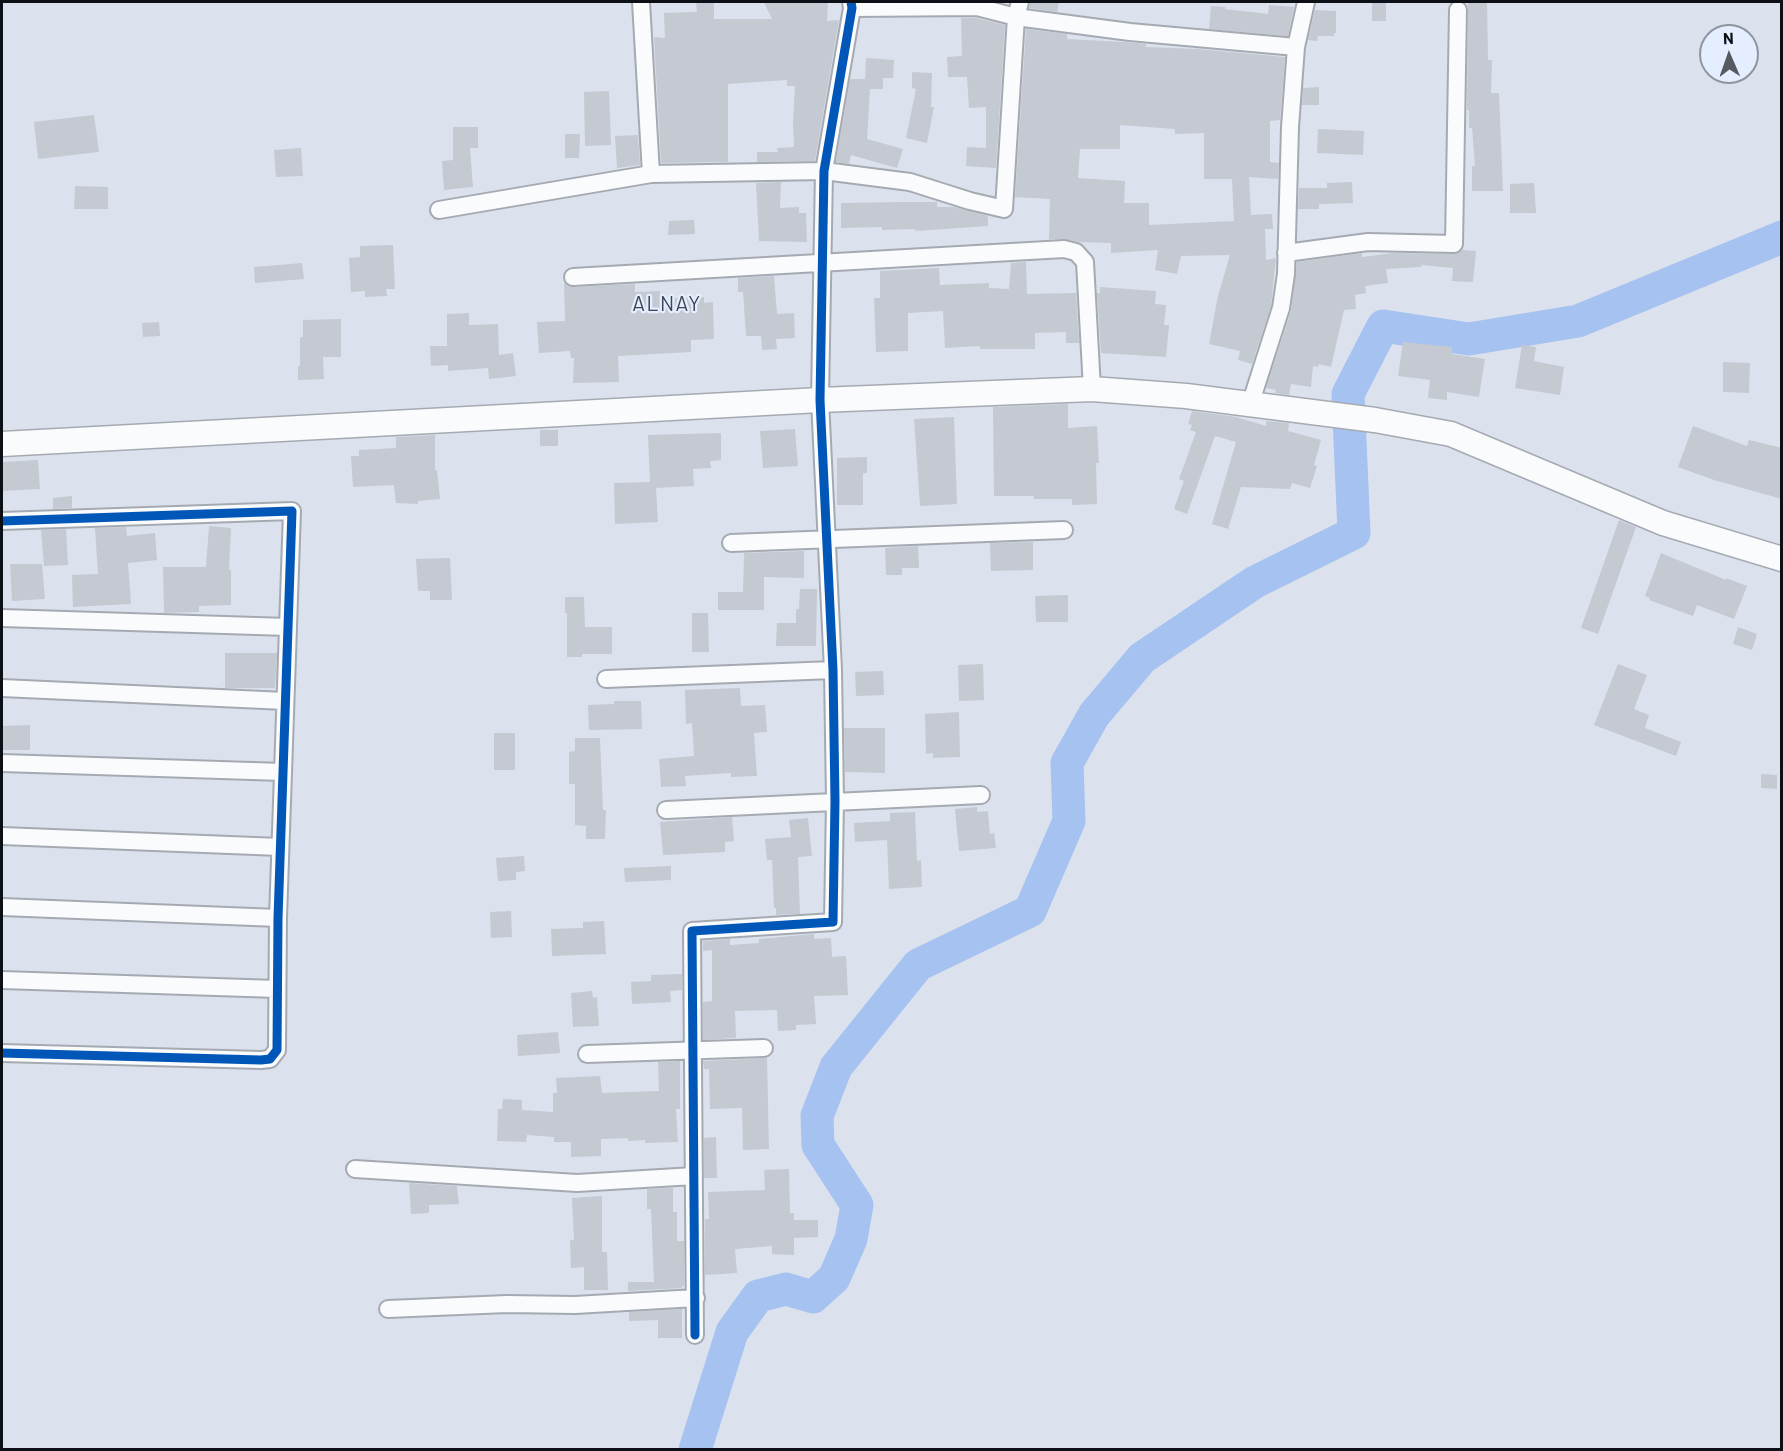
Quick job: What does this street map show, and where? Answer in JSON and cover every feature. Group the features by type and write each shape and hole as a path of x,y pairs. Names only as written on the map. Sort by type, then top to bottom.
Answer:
{"main road":[{"path":"2,444 820,400 1092,389 1186,396 1375,420 1451,434 1664,523 1782,559"}],"street":[{"path":"641,2 651,174"},
{"path":"1250,405 1281,308 1286,274 1290,128 1296,47 1306,2"},
{"path":"695,1335 692,931 833,922 835,801 833,670 820,400 822,262 824,171 852,5 1018,9 1130,32 1296,47"},
{"path":"439,210 651,174 824,171 910,182 1004,209 1018,9"},
{"path":"1286,253 1368,242 1454,244 1458,10"},
{"path":"573,277 1064,249 1076,252 1085,262 1092,389"},
{"path":"2,521 292,511 278,918 277,1050 270,1059 2,1053"},
{"path":"731,543 1064,530"},
{"path":"2,618 288,627"},
{"path":"606,679 833,670"},
{"path":"2,688 285,701"},
{"path":"2,763 283,772"},
{"path":"666,810 981,795"},
{"path":"2,836 280,847"},
{"path":"2,907 278,918"},
{"path":"2,980 277,989"},
{"path":"587,1054 764,1048"},
{"path":"355,1168 577,1183 694,1176"},
{"path":"388,1309 507,1304 575,1305 696,1298"}],"building":[{"path":"696,2 714,2 714,19 772,19 764,2 828,2 827,21 839,20 815,161 757,162 757,152 778,152 777,148 794,147 795,86 787,86 787,80 728,84 728,162 661,163 654,37 665,38 664,13 697,12"},
{"path":"1030,2 1059,2 1057,12 1029,8"},
{"path":"1372,2 1386,2 1386,21 1372,21"},
{"path":"1468,2 1487,2 1488,60 1492,60 1491,93 1499,93 1503,191 1472,191 1472,166 1475,166 1472,128 1469,128 1469,110 1467,110"},
{"path":"1269,5 1294,7 1288,36 1209,29 1211,6 1268,14"},
{"path":"1315,10 1336,11 1334,36 1318,36 1317,41 1308,40"},
{"path":"961,18 976,18 1005,25 996,168 966,166 967,147 986,148 986,107 969,108 967,77 948,77 947,57 962,56"},
{"path":"1026,29 1067,34 1067,39 1285,57 1280,120 1270,121 1270,162 1279,163 1278,179 1249,177 1251,215 1272,214 1273,229 1265,229 1266,260 1276,258 1271,306 1252,364 1238,360 1240,351 1209,344 1218,296 1230,255 1181,256 1177,274 1155,270 1158,250 1111,253 1111,243 1049,239 1050,199 1015,197","holes":["1120,125 1175,129 1175,134 1204,133 1204,179 1232,179 1234,221 1149,225 1149,203 1124,203 1125,181 1078,178 1080,149 1120,149"]},
{"path":"866,58 894,60 893,78 883,78 883,89 870,89 867,139 903,149 897,168 851,155 849,164 836,162 850,79 865,79"},
{"path":"912,72 932,73 931,107 934,107 927,143 906,138 916,89 912,88"},
{"path":"1319,87 1319,105 1302,105 1303,88"},
{"path":"609,91 611,145 585,146 584,92"},
{"path":"94,115 99,152 38,159 34,122"},
{"path":"453,127 478,127 478,148 470,148 473,187 444,190 442,161 453,160"},
{"path":"1318,129 1364,131 1363,155 1317,153"},
{"path":"565,134 580,134 579,158 565,158"},
{"path":"638,135 640,165 617,168 615,136"},
{"path":"301,148 303,176 276,177 274,150"},
{"path":"781,182 780,208 799,207 799,213 806,213 807,242 759,241 756,183"},
{"path":"1352,182 1353,203 1319,204 1319,209 1298,209 1299,188 1327,188 1327,183"},
{"path":"1534,183 1536,213 1510,213 1510,184"},
{"path":"75,186 108,187 108,209 74,209"},
{"path":"937,202 937,207 954,207 988,216 988,226 915,231 915,229 882,230 882,227 841,228 841,203"},
{"path":"694,220 695,234 668,235 669,221"},
{"path":"393,245 395,289 386,289 387,296 365,297 365,291 351,292 349,258 360,257 360,246"},
{"path":"1462,250 1476,251 1473,282 1452,281 1453,268 1421,265 1422,267 1386,269 1388,283 1365,286 1366,293 1355,295 1356,309 1344,310 1331,367 1319,364 1318,367 1313,366 1311,387 1291,384 1289,395 1275,393 1276,390 1266,388 1291,311 1297,262 1362,253 1362,257 1393,253 1454,254"},
{"path":"1026,262 1027,294 1076,293 1079,343 1066,343 1066,332 1035,333 1035,349 980,349 980,346 945,348 943,311 908,313 908,351 876,352 874,298 880,298 880,271 939,268 940,285 989,283 989,288 1009,289 1011,263"},
{"path":"302,263 304,279 255,283 254,267"},
{"path":"774,276 777,314 794,313 795,338 776,339 777,349 762,350 761,336 746,336 743,292 738,292 738,278"},
{"path":"564,281 568,286 574,287 635,284 635,292 660,291 660,299 704,297 704,303 713,302 714,339 691,340 691,352 618,356 619,382 573,383 574,358 571,358 570,351 539,353 537,322 565,321"},
{"path":"1100,287 1156,291 1155,304 1166,305 1164,325 1169,325 1166,357 1101,353 1097,293 1100,293"},
{"path":"469,313 469,325 498,324 499,355 513,353 516,376 489,379 488,368 448,371 448,365 431,366 430,346 447,346 447,314"},
{"path":"341,319 341,357 323,357 324,379 298,380 303,320"},
{"path":"159,322 160,336 143,337 142,323"},
{"path":"1403,342 1452,347 1452,354 1485,359 1479,397 1447,392 1447,400 1428,398 1430,380 1398,376"},
{"path":"1522,345 1536,347 1534,361 1564,367 1560,395 1515,388"},
{"path":"1723,362 1750,363 1749,393 1723,392"},
{"path":"1068,404 1068,428 1097,426 1099,463 1096,463 1097,504 1072,505 1072,499 1034,499 1034,496 994,496 993,407"},
{"path":"1192,411 1236,417 1266,426 1266,421 1289,423 1288,431 1321,440 1314,465 1317,466 1310,488 1292,483 1290,489 1241,487 1228,529 1212,524 1236,442 1215,436 1187,514 1174,509 1184,481 1179,479 1196,432 1190,430 1192,425 1188,424"},
{"path":"954,417 957,504 920,506 914,419"},
{"path":"1693,426 1747,446 1749,440 1782,448 1782,499 1714,480 1678,467"},
{"path":"795,429 798,466 763,468 760,431"},
{"path":"540,430 558,430 558,446 540,446"},
{"path":"721,433 721,460 710,461 711,468 693,469 694,486 656,488 658,522 615,524 614,483 650,482 648,435"},
{"path":"435,435 435,470 437,470 440,499 418,501 418,504 396,503 394,485 353,487 351,456 359,456 359,450 396,448 396,437"},
{"path":"867,457 867,473 863,473 863,505 837,505 837,458"},
{"path":"38,460 40,489 2,491 2,462"},
{"path":"72,496 72,508 53,509 53,498"},
{"path":"1619,520 1636,527 1598,634 1581,628"},
{"path":"209,526 231,528 229,570 231,570 231,605 199,606 199,612 164,613 163,567 206,567"},
{"path":"126,527 127,536 155,533 157,560 128,563 131,604 73,607 72,575 98,574 95,528"},
{"path":"66,529 68,565 44,566 41,530"},
{"path":"1033,542 1033,570 991,571 990,543"},
{"path":"918,546 919,568 902,568 902,575 886,575 885,548"},
{"path":"804,551 804,578 764,577 764,610 718,610 718,592 743,592 744,553"},
{"path":"1661,553 1726,580 1726,578 1747,586 1734,619 1697,605 1693,616 1649,600 1650,598 1645,596"},
{"path":"450,558 452,600 430,600 430,591 418,591 416,559"},
{"path":"10,564 42,564 45,599 12,601"},
{"path":"800,589 817,589 816,646 776,646 777,623 796,623"},
{"path":"1068,595 1068,622 1036,622 1035,596"},
{"path":"565,597 584,597 585,627 612,627 612,654 582,654 582,657 567,657"},
{"path":"692,613 708,613 709,652 692,652"},
{"path":"1738,627 1757,634 1752,650 1733,644"},
{"path":"225,653 277,653 275,688 225,688"},
{"path":"983,664 984,700 959,701 958,665"},
{"path":"1618,664 1647,675 1634,709 1649,715 1645,728 1681,742 1676,756 1594,725"},
{"path":"883,671 884,695 856,696 855,672"},
{"path":"740,688 741,706 765,705 767,732 754,733 757,776 731,777 731,773 685,776 686,786 661,787 659,759 694,756 692,723 686,724 685,690"},
{"path":"614,701 641,701 642,729 589,730 588,705 614,704"},
{"path":"959,712 960,757 933,758 933,753 926,754 925,714"},
{"path":"30,725 30,750 2,750 2,726"},
{"path":"844,728 885,728 885,773 845,772"},
{"path":"494,733 515,733 515,770 494,770"},
{"path":"575,738 600,738 603,810 606,810 605,839 586,839 586,826 575,825 575,784 569,784 569,752 575,751"},
{"path":"1761,774 1777,775 1777,789 1761,788"},
{"path":"977,807 977,812 988,811 990,834 994,833 996,848 959,851 955,809"},
{"path":"915,812 917,861 921,860 922,887 889,889 887,840 855,842 854,823 890,821 890,813"},
{"path":"732,817 734,841 725,842 725,852 663,855 660,822"},
{"path":"808,818 812,856 798,857 800,914 776,915 772,860 767,860 765,839 791,837 789,820"},
{"path":"524,856 525,871 516,872 516,880 498,881 496,858"},
{"path":"671,866 671,880 625,882 624,868"},
{"path":"511,911 512,937 491,938 490,912"},
{"path":"604,921 606,954 552,956 551,929 583,928 583,922"},
{"path":"814,934 814,939 831,938 832,957 846,956 848,995 814,996 816,1024 796,1025 796,1030 778,1031 777,1010 735,1011 736,1038 703,1040 703,1002 712,1001 712,950 703,951 703,941 730,939 730,945 759,943 759,939"},
{"path":"682,974 682,990 670,991 671,1002 632,1004 631,982 651,981 651,975"},
{"path":"592,991 593,998 597,997 599,1026 573,1027 571,993"},
{"path":"558,1032 560,1053 518,1056 517,1035"},
{"path":"767,1058 769,1149 743,1150 742,1108 710,1109 709,1069 704,1069 703,1061"},
{"path":"680,1061 680,1109 676,1109 678,1142 645,1143 645,1140 628,1141 628,1138 601,1139 601,1156 571,1157 571,1142 554,1142 554,1137 527,1135 526,1142 497,1141 498,1109 502,1109 503,1099 522,1100 522,1110 553,1112 553,1093 557,1093 556,1078 600,1076 602,1093 659,1091 658,1062"},
{"path":"716,1137 717,1178 704,1178 704,1138"},
{"path":"789,1169 790,1213 794,1213 794,1220 818,1220 818,1237 794,1238 794,1255 772,1254 772,1246 735,1249 737,1273 705,1275 705,1219 709,1219 708,1192 765,1190 764,1170"},
{"path":"409,1183 457,1186 459,1204 429,1205 429,1213 411,1214"},
{"path":"673,1188 673,1212 677,1212 677,1241 684,1241 684,1286 682,1288 628,1291 628,1282 654,1282 651,1209 647,1209 647,1189"},
{"path":"602,1196 602,1252 607,1252 608,1290 584,1290 584,1267 571,1268 570,1240 574,1240 572,1198"},
{"path":"682,1309 682,1338 658,1338 658,1320 629,1321 629,1312"}],"waterway":[{"path":"695,1450 732,1332 758,1296 786,1289 813,1297 834,1278 851,1239 857,1205 818,1145 817,1116 836,1067 918,965 1030,911 1069,821 1067,763 1094,715 1142,658 1255,582 1354,533 1348,394 1383,326 1469,339 1578,321 1782,237"}],"cycle path":[{"path":"695,1335 692,931 833,922 835,801 833,670 820,400 824,171 852,8 851,2"},
{"path":"2,521 292,511 278,918 277,1050 270,1059 261,1060 2,1053"}],"district":[{"name":"ALNAY","path":"667,304"}]}
